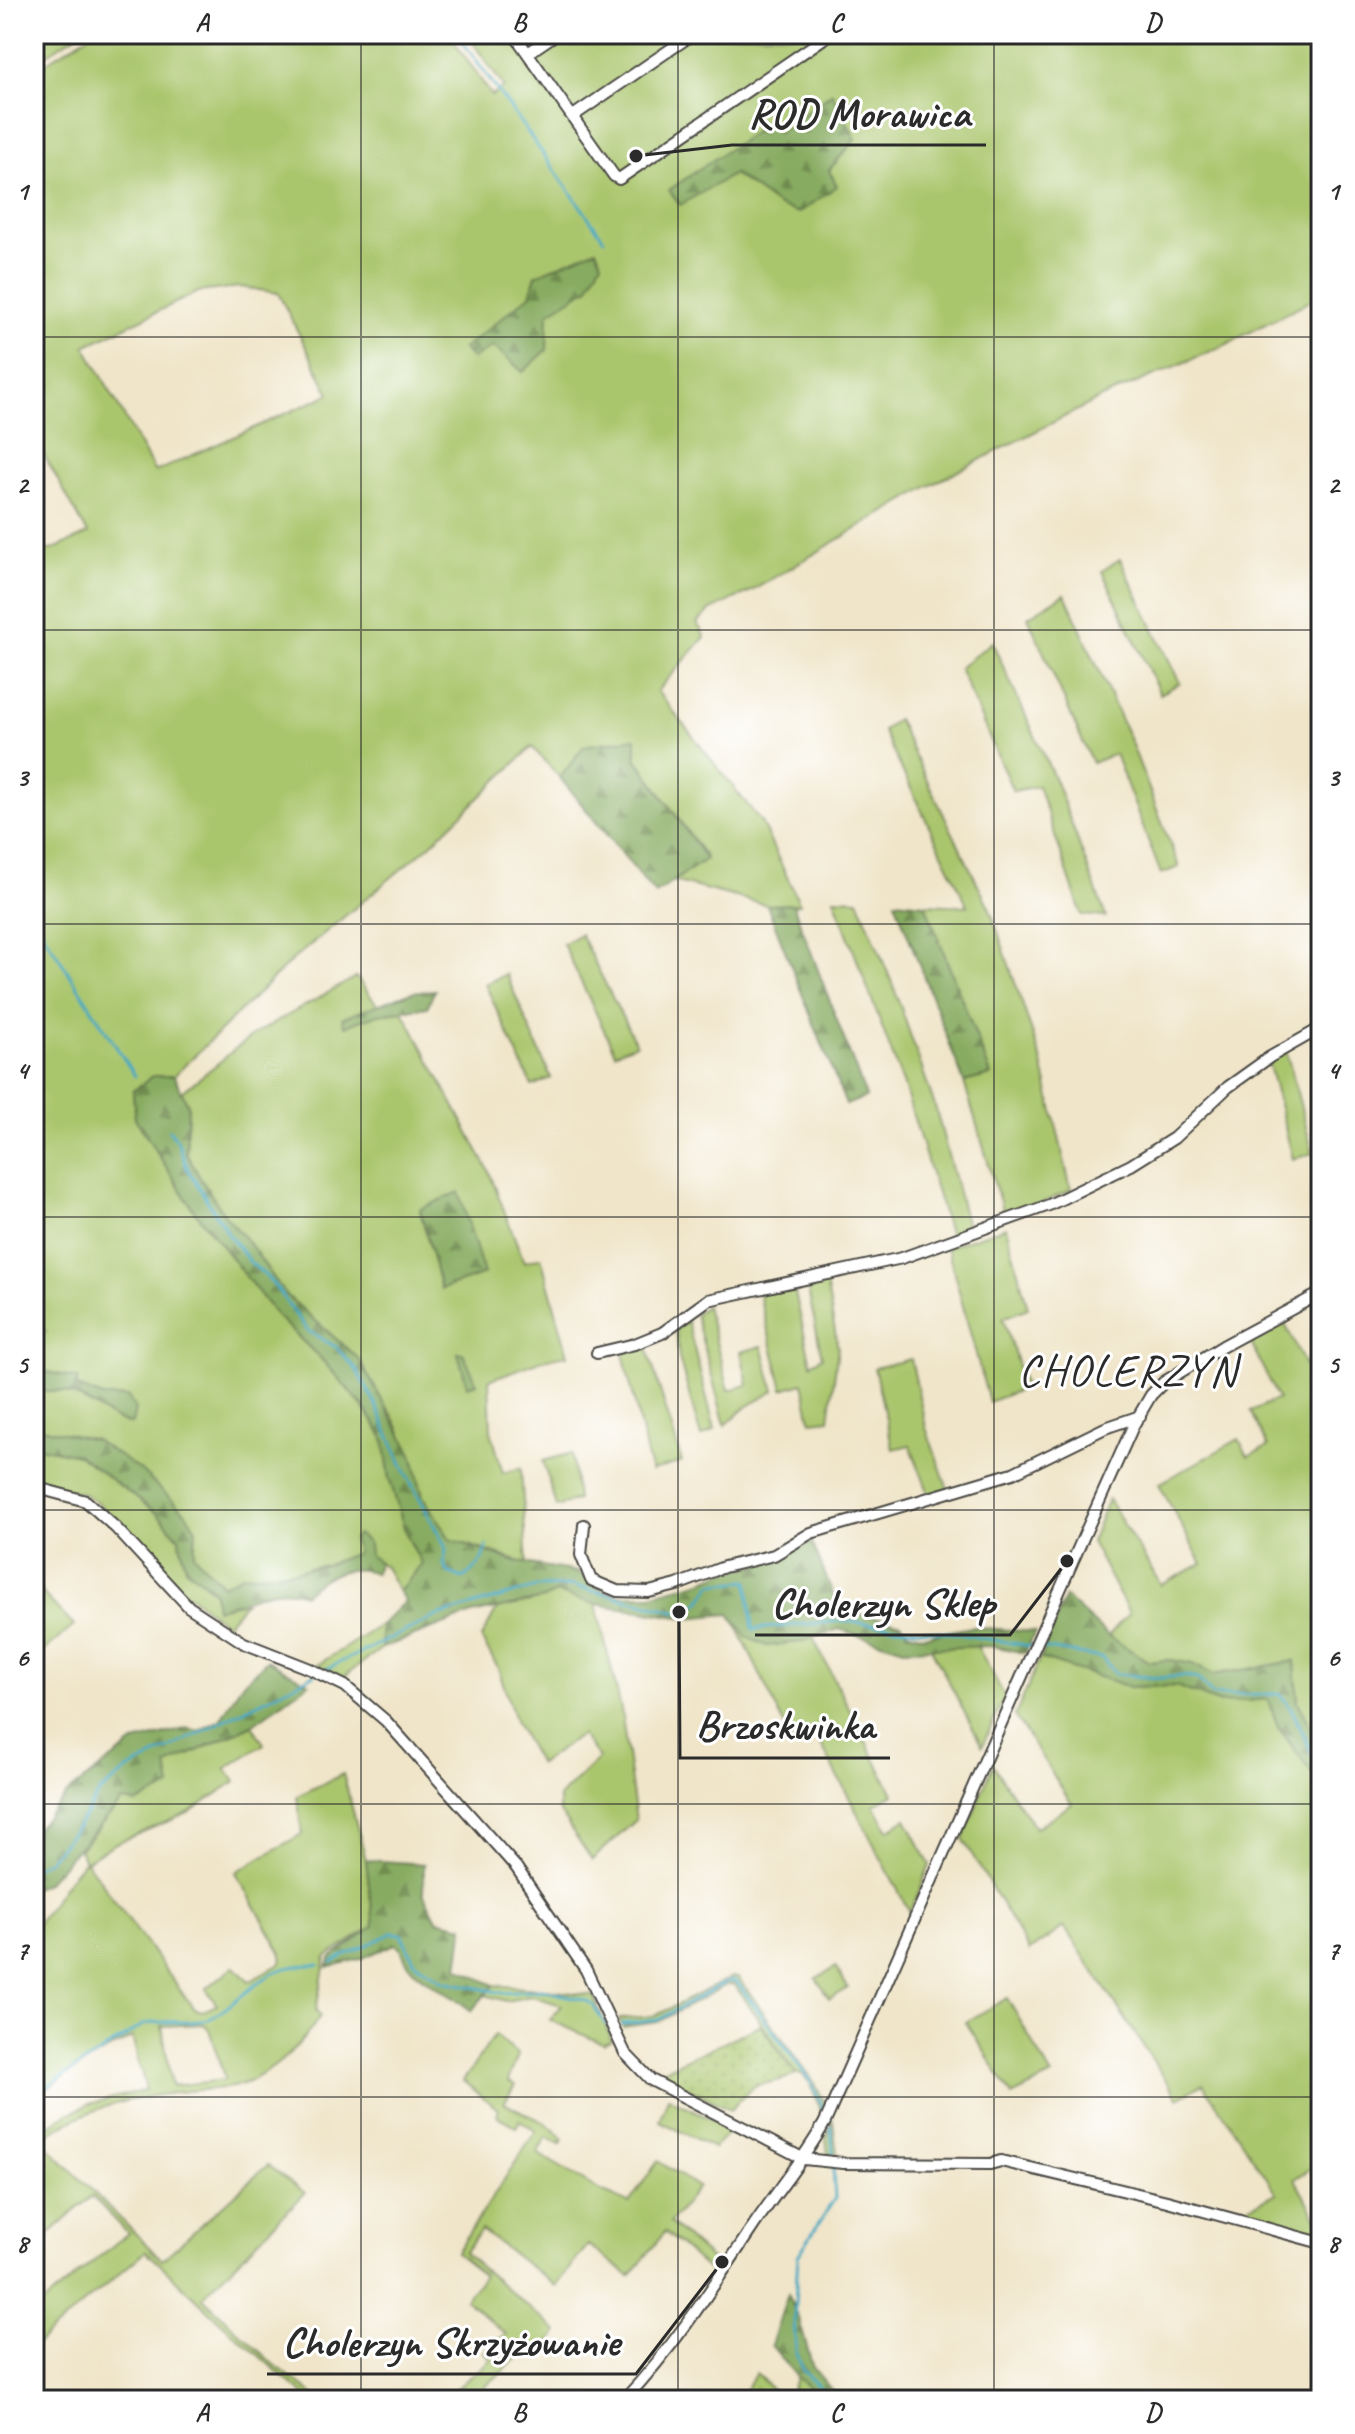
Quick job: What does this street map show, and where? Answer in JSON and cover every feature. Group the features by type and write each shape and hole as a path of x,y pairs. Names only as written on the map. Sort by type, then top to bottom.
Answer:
{"street":[{"path":"514,34 619,179 830,34"},
{"path":"528,53 556,34"},
{"path":"573,116 693,34"},
{"path":"597,1353 635,1344 662,1333 708,1300 902,1258 1049,1205 1131,1165 1174,1138 1228,1087 1270,1057 1321,1028"},
{"path":"624,2400 694,2317 753,2228 804,2159 825,2122 1151,1395 1174,1375 1321,1293"},
{"path":"584,1525 581,1555 591,1580 617,1591 649,1592 700,1578 724,1567 774,1555 811,1533 1013,1473 1105,1428 1140,1416"},
{"path":"34,1487 86,1501 116,1528 189,1607 244,1643 330,1679 361,1698 386,1721 516,1867 586,1970 625,2053 651,2080 804,2159 856,2163 990,2164 1001,2161 1167,2201 1321,2243"}],"green space":[{"path":"34,34 78,34 34,63"},
{"path":"91,34 449,34 492,96 504,87 467,34 1321,34 1321,295 1225,345 1101,398 929,486 753,590 711,610 697,623 705,637 657,691 761,822 800,904 767,905 673,881 706,858 636,758 584,746 560,778 532,747 429,846 291,961 174,1076 153,1076 133,1091 135,1118 193,1209 277,1316 324,1362 364,1408 384,1438 390,1480 406,1534 422,1564 399,1592 385,1567 370,1556 357,1553 326,1565 288,1572 242,1575 223,1585 194,1555 196,1529 95,1440 41,1428 35,1423 41,1391 54,1391 76,1396 115,1419 132,1424 128,1397 102,1397 76,1386 78,1379 48,1372 34,1375 34,1342 46,1331 34,1319 34,553 54,549 88,534 34,437 34,70","holes":["831,93 829,170 836,186 779,206 734,174 770,122 779,133","240,287 278,293 330,394 155,472 85,346 198,292"]},
{"path":"832,93 856,139 829,170 837,186 799,213 779,206 734,174 680,205 669,190 770,121 779,133"},
{"path":"596,249 602,262 588,288 548,313 547,350 523,372 493,346 473,359 463,349 530,295 536,275"},
{"path":"1120,559 1180,683 1160,694 1102,571"},
{"path":"1065,594 1132,745 1179,867 1161,874 1115,754 1092,763 1028,617"},
{"path":"992,642 1056,782 1106,917 1082,915 1038,786 1013,791 959,668"},
{"path":"897,719 990,909 1041,1059 1071,1190 1005,1219 964,1082 991,1075 925,904 968,906 883,731"},
{"path":"636,738 636,758 706,859 655,894 560,778 584,746"},
{"path":"834,898 858,899 894,988 935,1106 968,1230 950,1236 904,1086"},
{"path":"895,901 925,904 991,1075 964,1082"},
{"path":"793,904 866,1097 846,1105 767,905"},
{"path":"580,934 636,1044 615,1053 563,944"},
{"path":"506,974 551,1078 532,1086 485,984"},
{"path":"356,977 379,1007 342,1018 403,1011 488,1169 524,1262 541,1257 568,1355 545,1359 489,1380 491,1431 503,1473 521,1468 527,1564 450,1539 423,1497 412,1454 392,1414 312,1319 284,1293 253,1248 224,1214 186,1153 188,1105 182,1092 253,1035","holes":["458,1193 484,1274 441,1289 420,1210"]},
{"path":"435,990 427,1007 379,1014 345,1026 342,1018 412,992"},
{"path":"1286,1051 1313,1153 1293,1159 1268,1061"},
{"path":"153,1076 174,1076 188,1105 186,1153 224,1214 253,1248 284,1293 359,1359 412,1454 423,1497 450,1539 512,1561 577,1572 604,1591 619,1595 651,1595 727,1571 773,1562 811,1540 839,1609 901,1623 909,1632 924,1636 972,1627 1035,1632 1025,1653 992,1646 904,1649 839,1629 801,1642 767,1646 747,1637 730,1614 685,1618 596,1604 556,1593 543,1599 472,1614 382,1648 381,1625 405,1601 399,1592 422,1564 406,1534 390,1480 384,1438 364,1407 277,1316 193,1209 135,1118 133,1091"},
{"path":"459,1192 484,1274 441,1289 420,1209"},
{"path":"1006,1227 1028,1308 1003,1318 1025,1388 989,1402 947,1247"},
{"path":"825,1277 838,1348 829,1419 811,1421 803,1383 783,1389 758,1291 793,1284 811,1364 822,1357 806,1281"},
{"path":"706,1306 729,1390 748,1385 741,1352 762,1346 774,1391 745,1408 725,1425 695,1314"},
{"path":"687,1321 715,1430 701,1437 679,1358 676,1329"},
{"path":"1284,1322 1321,1398 1321,1748 1298,1702 1295,1661 1213,1675 1193,1664 1169,1660 1149,1662 1108,1636 1129,1613 1091,1542 1108,1499 1161,1585 1202,1564 1159,1484 1239,1439 1248,1456 1268,1447 1251,1411 1278,1399 1249,1339"},
{"path":"646,1344 682,1462 651,1471 623,1353"},
{"path":"458,1353 463,1353 477,1383 467,1386"},
{"path":"911,1359 926,1428 948,1489 929,1494 910,1445 893,1449 874,1368"},
{"path":"48,1372 78,1379 76,1386 102,1397 128,1397 135,1409 132,1424 115,1419 68,1393 41,1391 35,1423 41,1428 95,1440 140,1470 186,1513 196,1529 194,1555 223,1585 242,1575 288,1572 326,1565 357,1553 353,1538 358,1534 369,1544 370,1556 379,1562 375,1573 356,1570 337,1573 304,1594 270,1592 216,1609 214,1591 186,1568 179,1538 158,1514 78,1455 34,1446 34,1375"},
{"path":"34,1446 78,1455 158,1514 179,1538 186,1568 214,1591 216,1608 245,1602 226,1624 185,1592 98,1503 84,1494 34,1480"},
{"path":"572,1453 577,1500 556,1507 543,1461"},
{"path":"34,1584 74,1626 34,1659"},
{"path":"556,1593 596,1604 621,1709 636,1820 592,1860 559,1811 559,1797 599,1758 581,1735 539,1764 516,1723 498,1668 481,1638 497,1609"},
{"path":"1065,1597 1108,1636 1149,1662 1169,1660 1193,1664 1213,1675 1295,1661 1298,1702 1321,1748 1321,1785 1278,1727 1268,1699 1221,1703 1176,1686 1130,1687 1040,1658"},
{"path":"731,1614 747,1637 801,1642 813,1638 893,1794 874,1805 888,1830 906,1819 930,1865 910,1913 813,1729 792,1741"},
{"path":"381,1625 382,1648 343,1677 317,1665"},
{"path":"977,1646 1005,1697 982,1746 931,1648"},
{"path":"1040,1658 1130,1687 1176,1686 1221,1703 1268,1699 1278,1727 1321,1785 1321,2162 1295,2179 1321,2225 1321,2234 1241,2210 1277,2193 1203,2084 1178,2098 1064,1927 1029,1951 963,1839 993,1765 1035,1828 1072,1804 1015,1716"},
{"path":"267,1660 309,1683 252,1725 167,1765 171,1787 137,1803 122,1801 46,1883 34,1888 34,1831 69,1792 135,1742 189,1728 199,1731 220,1720 241,1685"},
{"path":"252,1725 264,1744 225,1769 236,1781 188,1813 114,1844 86,1861 194,2009 203,2011 217,2005 206,1989 234,1966 249,1982 281,1963 282,1954 236,1872 302,1834 297,1796 343,1774 366,1860 374,1926 326,1957 316,2010 320,2016 298,2045 270,2070 234,2086 150,2096 98,2109 48,2134 45,2144 162,2260 268,2165 305,2193 202,2297 273,2364 321,2400 311,2400 299,2391 146,2251 34,2346 34,2311 128,2233 92,2196 34,2247 34,2137 64,2116 89,2104 146,2090 132,2037 96,2056 34,2097 34,1926 85,1861 79,1850 122,1801 167,1765","holes":["204,2024 209,2029 225,2080 172,2086 162,2026"]},
{"path":"366,1860 424,1864 423,1893 437,1920 464,1926 458,1968 494,1985 471,2011 421,1977 395,1944 360,1959 327,1967 331,1958 374,1926"},
{"path":"836,1967 848,1988 829,1999 816,1978"},
{"path":"732,1977 738,1977 815,2084 826,2106 822,2114 810,2083 802,2074 796,2074 734,1984 726,1985 658,2022 623,2027 619,2019 655,2016"},
{"path":"494,1985 593,1995 612,2041 604,2044 550,2020 561,2005 532,1996 506,2001 485,1995"},
{"path":"1007,1998 1052,2076 1012,2096 966,2022"},
{"path":"760,2025 796,2074 752,2088 731,2110 657,2073"},
{"path":"495,2035 518,2055 508,2081 515,2085 504,2103 546,2123 563,2138 561,2144 546,2137 537,2153 599,2190 629,2203 658,2161 698,2187 670,2223 719,2266 713,2274 665,2232 630,2276 588,2245 556,2286 481,2230 464,2253 558,2332 537,2357 527,2350 470,2400 443,2400 491,2359 484,2352 506,2334 465,2299 484,2275 456,2253 536,2131 520,2120 516,2127 497,2115 499,2110 463,2081"},
{"path":"668,2097 732,2130 714,2148 660,2121"},
{"path":"833,2121 837,2154 828,2154 826,2138"},
{"path":"788,2294 813,2368 840,2400 823,2400 797,2377 771,2345"},
{"path":"756,2373 780,2398 782,2400 739,2400"},
{"path":"797,2377 823,2400 787,2400"}],"waterway":[{"path":"457,34 604,239"},
{"path":"34,919 135,1076"},
{"path":"169,1130 177,1140 188,1170 231,1238 250,1262 270,1280 308,1331 336,1347 355,1368 446,1548 444,1564 448,1572 462,1578 467,1575 479,1565 487,1546"},
{"path":"322,1671 437,1616 537,1587 573,1586 679,1612 699,1603 712,1584 748,1581 753,1629 842,1621 946,1632 1102,1658 1116,1674 1198,1679 1213,1695 1280,1694 1292,1710 1321,1771"},
{"path":"34,1867 49,1860 79,1824 99,1793 129,1769 315,1674"},
{"path":"332,1962 392,1933 401,1934 415,1962 443,1981 503,1993 543,1990 585,2000 593,2005 606,2025"},
{"path":"34,2095 143,2025 211,2018 274,1973 304,1965 319,1965"},
{"path":"622,2024 658,2020 728,1981 736,1981 811,2082 823,2109"},
{"path":"831,2127 833,2153"},
{"path":"832,2400 803,2371 796,2351 794,2320 798,2256 835,2198 833,2166"}],"place":[{"name":"ROD Morawica","path":"636,156"},
{"name":"Cholerzyn Sklep","path":"1067,1561"},
{"name":"Brzoskwinka","path":"679,1612"},
{"name":"Cholerzyn Skrzyżowanie","path":"722,2262"}],"district":[{"name":"CHOLERZYN","path":"1128,1370"}]}
